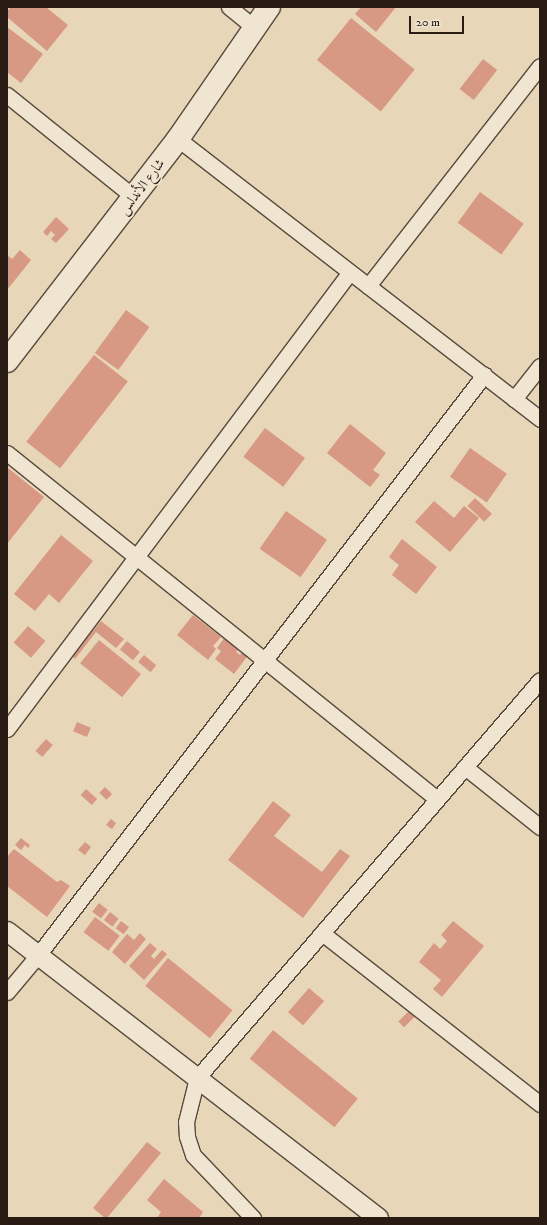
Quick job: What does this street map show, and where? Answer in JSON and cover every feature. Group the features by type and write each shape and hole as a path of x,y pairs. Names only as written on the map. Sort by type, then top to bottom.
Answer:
{"main road":[{"name":"شارع الأندلس","path":"7,361 178,139 269,7"}],"street":[{"path":"229,7 254,27"},
{"path":"368,286 540,66"},
{"path":"7,95 134,197"},
{"path":"178,139 540,419"},
{"path":"7,729 350,272"},
{"path":"514,399 540,366"},
{"path":"7,992 38,955 484,375"},
{"path":"7,453 437,799"},
{"path":"253,1218 193,1155 187,1136 186,1122 197,1078 540,680"},
{"path":"464,767 540,827"},
{"path":"7,931 378,1218"},
{"path":"322,933 540,1104"}],"building":[{"path":"8,7 46,7 68,25 47,51 7,17 7,11 10,8"},
{"path":"361,7 396,7 376,32 355,14"},
{"path":"351,18 415,70 381,112 317,60"},
{"path":"7,27 43,54 21,83 7,72"},
{"path":"483,59 497,70 474,100 460,89"},
{"path":"480,192 524,224 501,254 458,223"},
{"path":"56,217 69,229 56,243 51,239 55,235 51,231 47,236 43,232"},
{"path":"20,250 31,260 7,290 7,255 12,259"},
{"path":"126,310 149,327 118,370 95,353"},
{"path":"94,355 128,381 60,468 26,442"},
{"path":"350,424 386,453 373,470 380,475 370,487 327,453"},
{"path":"265,428 305,458 283,487 243,457"},
{"path":"470,448 507,474 487,502 450,477"},
{"path":"8,468 44,497 7,544 7,469"},
{"path":"475,498 492,514 484,522 467,506"},
{"path":"434,501 454,518 464,506 479,518 450,552 415,522"},
{"path":"286,511 327,540 301,577 260,549"},
{"path":"61,535 93,561 59,603 49,594 35,611 14,594"},
{"path":"402,539 437,567 416,594 392,575 399,565 389,557"},
{"path":"193,615 221,637 213,646 216,649 208,660 177,635"},
{"path":"101,621 124,639 116,648 96,632 75,659 72,656"},
{"path":"28,626 45,641 31,658 14,643"},
{"path":"227,634 241,645 236,652 240,655 244,650 249,654 234,674 215,659 221,651 217,648"},
{"path":"99,640 141,674 122,697 80,663"},
{"path":"127,641 140,652 133,660 120,649"},
{"path":"144,655 156,665 150,672 138,662"},
{"path":"77,722 91,728 87,737 73,731"},
{"path":"46,739 53,745 42,757 36,751"},
{"path":"105,787 112,794 106,800 99,793"},
{"path":"86,789 97,799 92,805 81,795"},
{"path":"273,801 291,815 274,836 322,872 340,849 350,856 303,918 228,860"},
{"path":"111,819 116,823 112,829 106,825"},
{"path":"21,838 30,845 28,848 25,845 21,850 15,845"},
{"path":"85,842 91,847 85,855 78,850"},
{"path":"14,849 57,882 61,880 70,886 47,917 7,886 7,857"},
{"path":"99,903 108,910 101,918 92,912"},
{"path":"110,912 119,919 113,927 104,920"},
{"path":"95,917 120,936 108,951 84,932"},
{"path":"121,921 129,927 124,934 116,928"},
{"path":"453,921 484,946 442,997 433,989 441,980 419,962 434,943 440,949 447,941 441,935"},
{"path":"140,933 146,939 125,964 112,952 127,934 134,940"},
{"path":"150,943 157,949 151,956 154,959 162,950 167,954 144,980 129,966"},
{"path":"168,958 233,1010 210,1038 145,986"},
{"path":"309,988 324,1001 303,1025 288,1012"},
{"path":"409,1011 415,1017 404,1027 398,1022"},
{"path":"273,1030 358,1099 334,1127 250,1059"},
{"path":"147,1142 161,1153 107,1218 105,1218 93,1208"},
{"path":"164,1179 203,1212 199,1218 157,1218 161,1212 147,1200"}]}
